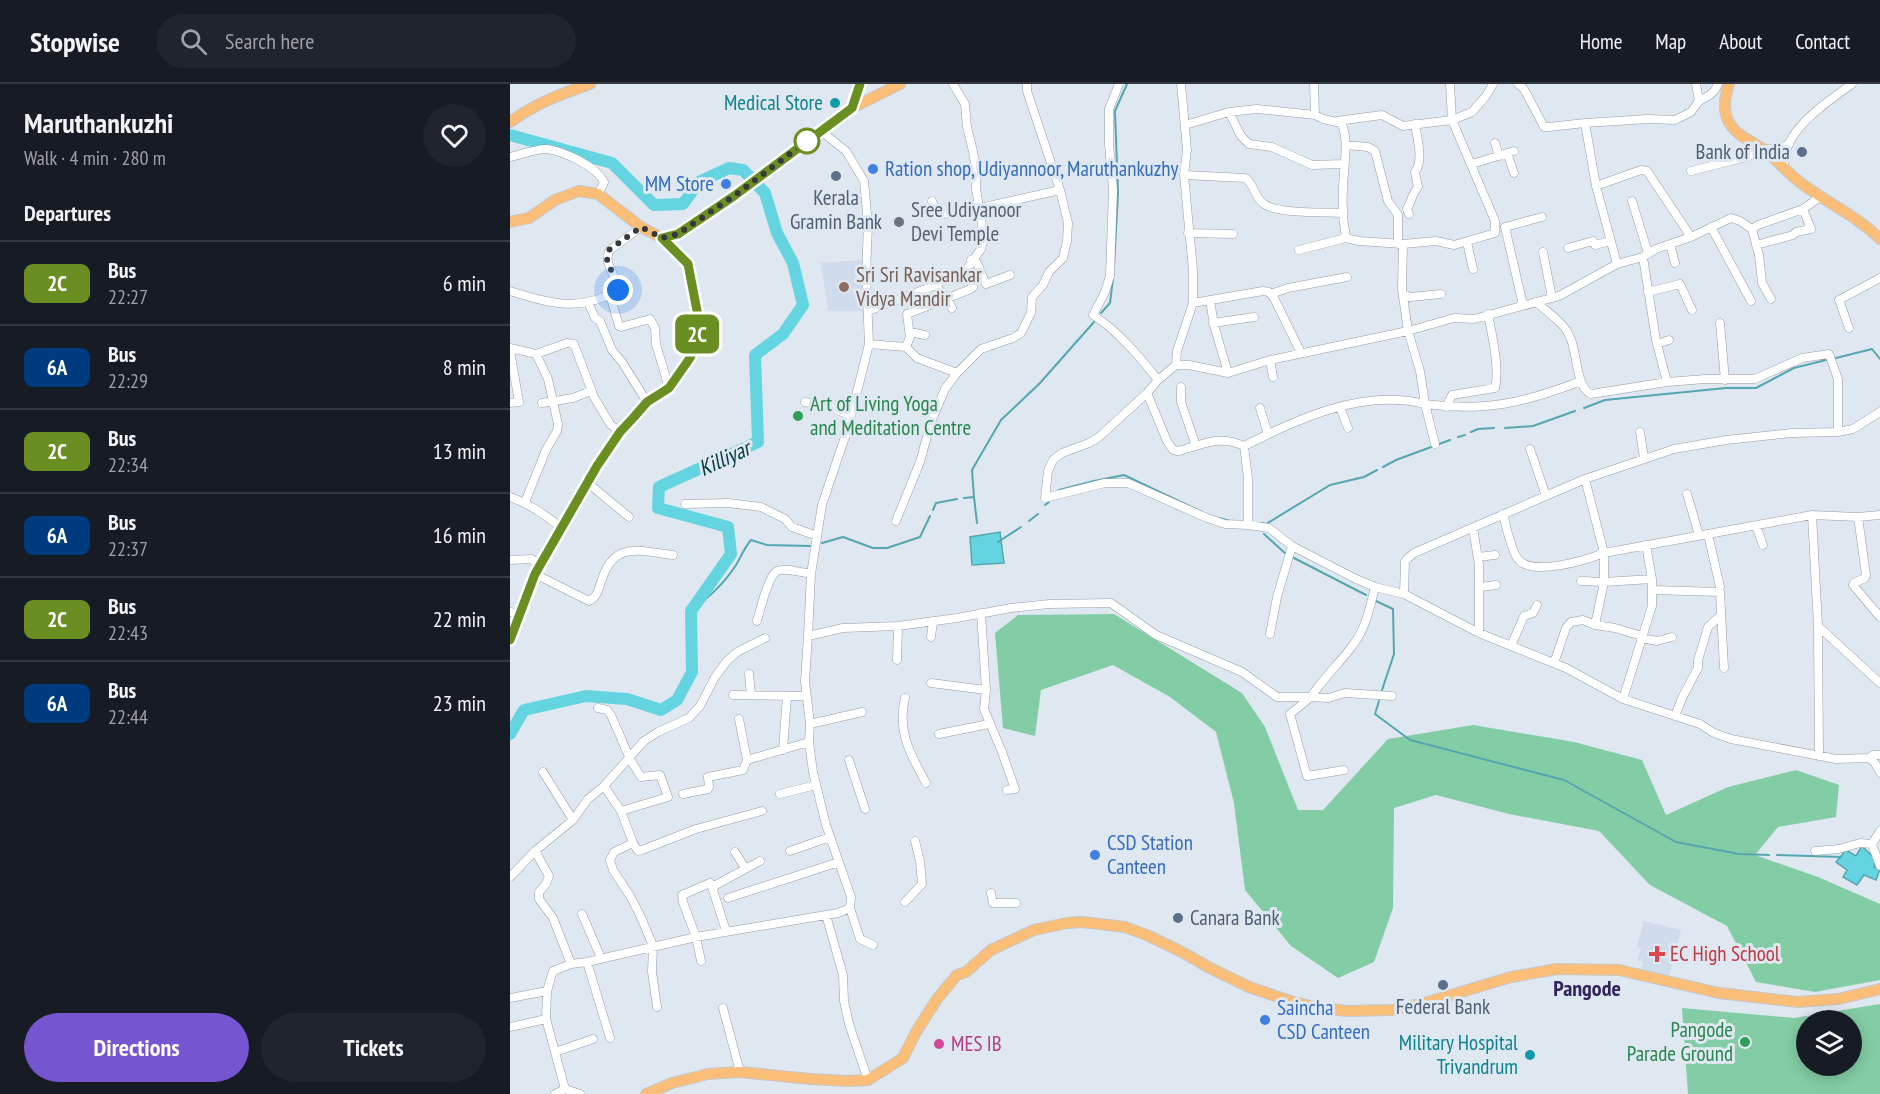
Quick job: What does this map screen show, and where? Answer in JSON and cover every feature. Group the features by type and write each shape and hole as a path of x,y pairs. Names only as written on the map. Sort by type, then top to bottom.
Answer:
{"main road":[{"path":"510,122 551,97 590,84"},
{"path":"852,108 860,84"},
{"path":"510,222 529,218 555,200 579,191 598,194 641,227 662,238 678,234 734,196 852,108 900,84"},
{"path":"1730,84 1726,93 1725,106 1730,125 1753,144 1764,149 1800,182 1854,217 1880,239"},
{"path":"646,1094 672,1083 708,1074 740,1072 811,1079 868,1080 903,1058 937,999 957,975 966,972 992,950 1034,930 1067,923 1082,922 1125,927 1149,936 1249,987 1314,1007 1347,1011 1392,1010 1428,1002 1510,977 1557,969 1618,970 1719,993 1798,1002 1838,999 1880,989"}],"street":[{"path":"868,311 935,285 967,269 971,260 981,249 984,237 976,189 975,162 965,104 953,84"},
{"path":"896,521 920,462 934,414 945,390 957,373 981,349 1021,333 1032,313 1032,297 1043,285 1049,272 1063,258 1068,223 1027,84"},
{"path":"1119,84 1109,109 1113,190 1110,276 1106,292 1093,315 1108,325 1135,352 1158,380"},
{"path":"1176,365 1177,351 1193,303 1193,270 1184,175 1187,150 1181,84"},
{"path":"1314,84 1315,114"},
{"path":"1299,250 1346,238 1400,244 1436,241 1454,245 1495,233 1495,221 1452,120 1450,84"},
{"path":"1185,125 1229,112 1257,109 1315,114 1323,119 1337,121 1382,115 1402,126 1452,120 1472,112 1493,84"},
{"path":"1518,84 1524,89 1544,127 1648,119 1675,120 1691,112 1700,101 1716,90 1718,84"},
{"path":"1696,84 1700,101"},
{"path":"1783,167 1789,144 1806,121 1852,84"},
{"path":"1229,112 1241,136 1249,144 1272,147 1312,165 1343,164"},
{"path":"1337,121 1343,125 1346,145 1343,164 1343,213 1346,238"},
{"path":"1585,123 1596,186 1617,264"},
{"path":"1409,214 1407,209 1418,187 1415,172 1419,167 1419,156 1415,124"},
{"path":"821,131 846,151 864,182 868,225 866,274 869,344 851,416 822,505 812,574 805,681 810,724 809,742 816,784 830,837 851,897 850,908 861,939 873,945"},
{"path":"1495,142 1498,156"},
{"path":"1691,171 1753,155 1764,149 1777,149 1789,144"},
{"path":"1346,145 1368,147 1375,151 1388,201 1398,215 1407,331 1420,371 1435,444"},
{"path":"510,157 546,148 578,160 600,174 604,182 598,194"},
{"path":"1472,164 1511,152 1514,173"},
{"path":"1596,186 1641,170 1647,171 1691,237"},
{"path":"1184,175 1227,179 1245,178 1250,181 1261,201 1274,209 1343,213"},
{"path":"932,201 938,213 950,214 1060,190"},
{"path":"1752,229 1803,209 1820,196"},
{"path":"1632,201 1646,255 1648,292 1657,344 1667,382"},
{"path":"1756,245 1811,229 1803,209"},
{"path":"1523,305 1505,227 1542,217"},
{"path":"1771,298 1762,283 1759,255 1752,229 1731,218 1691,237 1617,264 1559,296 1473,319 1454,318 1407,331 1270,360 1228,373 1189,365 1176,365 1099,437 1062,453 1053,460 1048,471 1045,498 1106,483 1128,483 1207,519 1225,524 1269,528 1292,546 1375,587 1404,594 1479,633 1554,663 1623,699 1700,724 1714,733 1731,739 1836,759 1869,758 1873,755 1880,755"},
{"path":"510,291 544,302 560,304 588,302 610,295 619,288 606,260 607,254 609,250 641,227"},
{"path":"1711,227 1751,301"},
{"path":"1188,233 1233,234"},
{"path":"510,640 537,571 620,432 647,402 669,388 690,358 697,342 698,316 688,264 662,238"},
{"path":"1568,248 1593,241 1595,245 1611,241"},
{"path":"1467,242 1473,269"},
{"path":"1670,244 1675,263"},
{"path":"1543,252 1552,298"},
{"path":"971,260 977,263 986,284 1010,275"},
{"path":"906,347 910,337 907,314 973,287 967,269"},
{"path":"1193,303 1263,291 1271,294 1288,288 1347,277"},
{"path":"1849,328 1839,300 1880,278"},
{"path":"1648,292 1680,284 1692,310"},
{"path":"935,285 952,308"},
{"path":"1271,294 1301,354"},
{"path":"1403,294 1410,297 1441,294"},
{"path":"610,295 619,326 650,319 655,328 656,344 669,388"},
{"path":"1210,300 1228,373"},
{"path":"588,302 594,318 600,321 612,350 647,402"},
{"path":"1536,302 1568,333 1573,343 1582,388 1591,394 1705,378 1755,379 1802,358 1829,354 1838,379 1838,432"},
{"path":"1446,407 1452,395 1495,388 1497,379 1494,341 1488,314"},
{"path":"1214,323 1254,317"},
{"path":"1720,323 1725,380"},
{"path":"910,332 925,335"},
{"path":"1657,344 1669,340"},
{"path":"510,403 519,402 510,349 536,354 574,344 578,349 591,391 610,424 620,432"},
{"path":"869,344 906,347 917,358 957,373"},
{"path":"525,502 546,450 557,431 558,424 548,379 536,354"},
{"path":"1270,360 1273,377"},
{"path":"1244,446 1302,418 1340,407 1372,401 1394,400 1446,407 1484,407 1517,402 1581,381"},
{"path":"1181,387 1181,402 1196,446"},
{"path":"542,403 573,398 591,391"},
{"path":"1147,393 1173,450 1178,451 1211,441 1232,440 1244,446"},
{"path":"805,402 833,408 851,416"},
{"path":"1340,407 1348,428"},
{"path":"1260,408 1268,434"},
{"path":"1404,594 1405,562 1414,553 1585,479 1674,449 1726,440 1853,429 1880,412"},
{"path":"1640,432 1644,458"},
{"path":"1244,446 1248,478 1248,525"},
{"path":"1530,449 1546,496"},
{"path":"1585,479 1604,553 1604,582 1594,625"},
{"path":"588,483 628,517"},
{"path":"1688,494 1720,587"},
{"path":"510,496 525,502 562,528"},
{"path":"685,504 728,503 761,507 785,519 792,527 817,536"},
{"path":"1503,514 1515,554 1519,561 1531,567 1568,563 1604,553 1812,515 1858,517 1880,515"},
{"path":"1812,515 1818,626 1819,756"},
{"path":"1858,517 1866,575 1853,585 1880,618"},
{"path":"1756,526 1763,545"},
{"path":"1473,528 1480,587 1479,633"},
{"path":"1623,699 1652,606 1652,579 1646,545"},
{"path":"1270,634 1277,597 1292,546"},
{"path":"510,560 532,559 537,571 588,601 597,596 603,574 612,561 624,551 673,555"},
{"path":"1478,557 1495,555"},
{"path":"757,621 771,576 783,570 812,574"},
{"path":"1581,581 1652,579"},
{"path":"1480,587 1497,585"},
{"path":"1344,770 1307,776 1290,714 1311,697 1355,644 1367,621 1375,587"},
{"path":"1653,590 1720,592 1724,668"},
{"path":"808,636 843,628 898,626 1049,604 1111,603 1156,635 1242,672 1277,697 1328,698 1345,693 1392,696"},
{"path":"1511,646 1524,616 1533,613 1537,605"},
{"path":"510,612 519,614"},
{"path":"981,613 986,690 984,709 1015,789 1007,790"},
{"path":"1675,716 1698,668 1698,660 1708,627 1721,615"},
{"path":"1554,663 1568,624 1576,620 1615,628 1657,641 1672,637"},
{"path":"931,637 933,621"},
{"path":"897,660 898,626"},
{"path":"1818,626 1880,683"},
{"path":"510,877 535,851 573,820 588,800 630,759 644,741 689,718 700,706 715,677 727,661 737,652 765,638"},
{"path":"749,674 751,695"},
{"path":"931,683 986,690"},
{"path":"733,695 806,696"},
{"path":"783,750 787,696"},
{"path":"905,698 902,712 903,732 908,751 926,783"},
{"path":"598,708 607,710 611,715 630,759 641,777 660,775 668,796 621,811"},
{"path":"810,724 862,712"},
{"path":"683,794 708,789 708,777 743,770 747,760 739,719"},
{"path":"939,734 989,724"},
{"path":"747,760 809,742"},
{"path":"1869,758 1880,772"},
{"path":"849,760 865,808"},
{"path":"543,772 573,820"},
{"path":"780,794 816,784"},
{"path":"604,786 621,811 638,851 696,829 762,811"},
{"path":"1872,844 1879,834"},
{"path":"790,851 830,837"},
{"path":"905,902 922,884 915,841"},
{"path":"633,843 614,852 610,860 613,870 640,915 652,946 652,972 657,1007"},
{"path":"1815,851 1839,849 1860,843 1872,844"},
{"path":"1872,844 1880,866"},
{"path":"535,851 549,876 539,892 539,899 553,918 571,964"},
{"path":"735,852 745,868"},
{"path":"712,887 760,861"},
{"path":"728,898 839,862"},
{"path":"701,961 682,894 710,883 726,931"},
{"path":"991,893 993,903 1016,903"},
{"path":"565,1089 546,1019 547,991 553,970 652,946 726,931 764,927 838,913 850,908"},
{"path":"582,914 601,958"},
{"path":"826,915 843,975 849,1024 868,1080"},
{"path":"587,962 610,1038"},
{"path":"510,998 547,991"},
{"path":"723,1008 740,1072"},
{"path":"510,1027 546,1019"},
{"path":"555,1052 593,1039"},
{"path":"555,1094 565,1089 580,1094"}],"shaded area":[{"name":"Sri Sri Ravisankar Vidya Mandir","path":"862,260 864,311 828,311 821,263"},
{"name":"EC High School","path":"1644,921 1681,930 1669,977 1641,970 1643,962 1638,960 1641,948 1637,947"}],"green space":[{"path":"1114,614 1242,693 1265,727 1298,810 1323,810 1388,739 1473,725 1574,742 1642,760 1666,815 1728,787 1796,770 1839,785 1836,817 1778,827 1755,855 1818,877 1880,904 1880,980 1815,992 1756,982 1727,926 1650,885 1599,831 1509,814 1436,795 1394,808 1393,908 1374,962 1338,978 1291,946 1245,890 1234,803 1216,732 1170,697 1113,665 1041,690 1035,736 1003,728 995,633 1018,615"},
{"name":"Pangode Parade Ground","path":"1880,1004 1880,1094 1688,1094 1682,1008 1796,1018 1796,1076 1862,1076 1862,1010 1843,1010"}],"water":[{"path":"1000,532 1004,563 972,565 970,537"},
{"path":"1862,846 1876,860 1874,867 1880,869 1876,880 1864,875 1857,885 1843,877 1847,870 1836,862 1846,850 1856,856"}],"waterway":[{"path":"1114,267 1118,193 1115,111 1127,84"},
{"name":"Killiyar","path":"510,135 612,163 654,205 683,204 699,182 729,168 743,170 765,193 777,233 793,263 803,305 783,334 755,355 758,442 659,487 658,508 728,527 731,554 691,611 692,672 677,700 661,710 627,699 586,696 524,710 510,734"},
{"path":"1101,313 1110,303 1113,279"},
{"path":"964,498 974,497 972,470 1001,420 1040,383 1094,322"},
{"path":"1836,358 1872,349 1880,359"},
{"path":"1584,408 1605,400 1726,388 1756,388 1794,368 1826,360"},
{"path":"1505,428 1533,426 1575,411"},
{"path":"1471,432 1494,428"},
{"path":"1458,437 1465,435"},
{"path":"1383,467 1450,440"},
{"path":"1261,523 1266,524 1330,485 1364,477 1377,470"},
{"path":"1059,490 1124,475 1202,512"},
{"path":"974,497 977,523"},
{"path":"933,510 936,503 957,499"},
{"path":"1045,505 1049,502"},
{"path":"1029,521 1038,514"},
{"path":"822,543 843,537 873,548 887,548 920,537 930,516"},
{"path":"1219,518 1230,521"},
{"path":"998,542 1021,527"},
{"path":"1264,534 1287,555"},
{"path":"691,611 726,578 751,540 767,545 810,546"},
{"path":"1292,557 1366,595"},
{"path":"1376,601 1393,609 1394,654 1382,690"},
{"path":"1379,701 1375,714 1410,740 1564,780 1676,842 1739,854 1769,855"},
{"path":"1777,855 1841,857"}],"bus line":[{"name":"2C","path":"510,640 535,574 597,466 620,432 647,402 669,388 690,358 697,342 698,316 688,264 662,238 678,234 734,196 852,108 860,84"}],"place":[{"name":"Medical Store","path":"835,103"},
{"name":"Bank of India","path":"1802,152"},
{"name":"Ration shop, Udiyannoor, Maruthankuzhy","path":"873,169"},
{"name":"Kerala Gramin Bank","path":"836,176"},
{"name":"MM Store","path":"726,184"},
{"name":"Sree Udiyanoor Devi Temple","path":"899,222"},
{"name":"Sri Sri Ravisankar Vidya Mandir","path":"844,287"},
{"name":"Art of Living Yoga and Meditation Centre","path":"798,416"},
{"name":"CSD Station Canteen","path":"1095,855"},
{"name":"Canara Bank","path":"1178,918"},
{"name":"EC High School","path":"1657,954"},
{"name":"Federal Bank","path":"1443,985"},
{"name":"Saincha CSD Canteen","path":"1265,1020"},
{"name":"Pangode Parade Ground","path":"1745,1042"},
{"name":"MES IB","path":"939,1044"},
{"name":"Military Hospital Trivandrum","path":"1530,1055"}],"district":[{"name":"Pangode","path":"1587,988"}],"route":[{"path":"618,290 617,280 606,260 609,250 641,227 662,238 678,234 734,196 807,141"}]}
